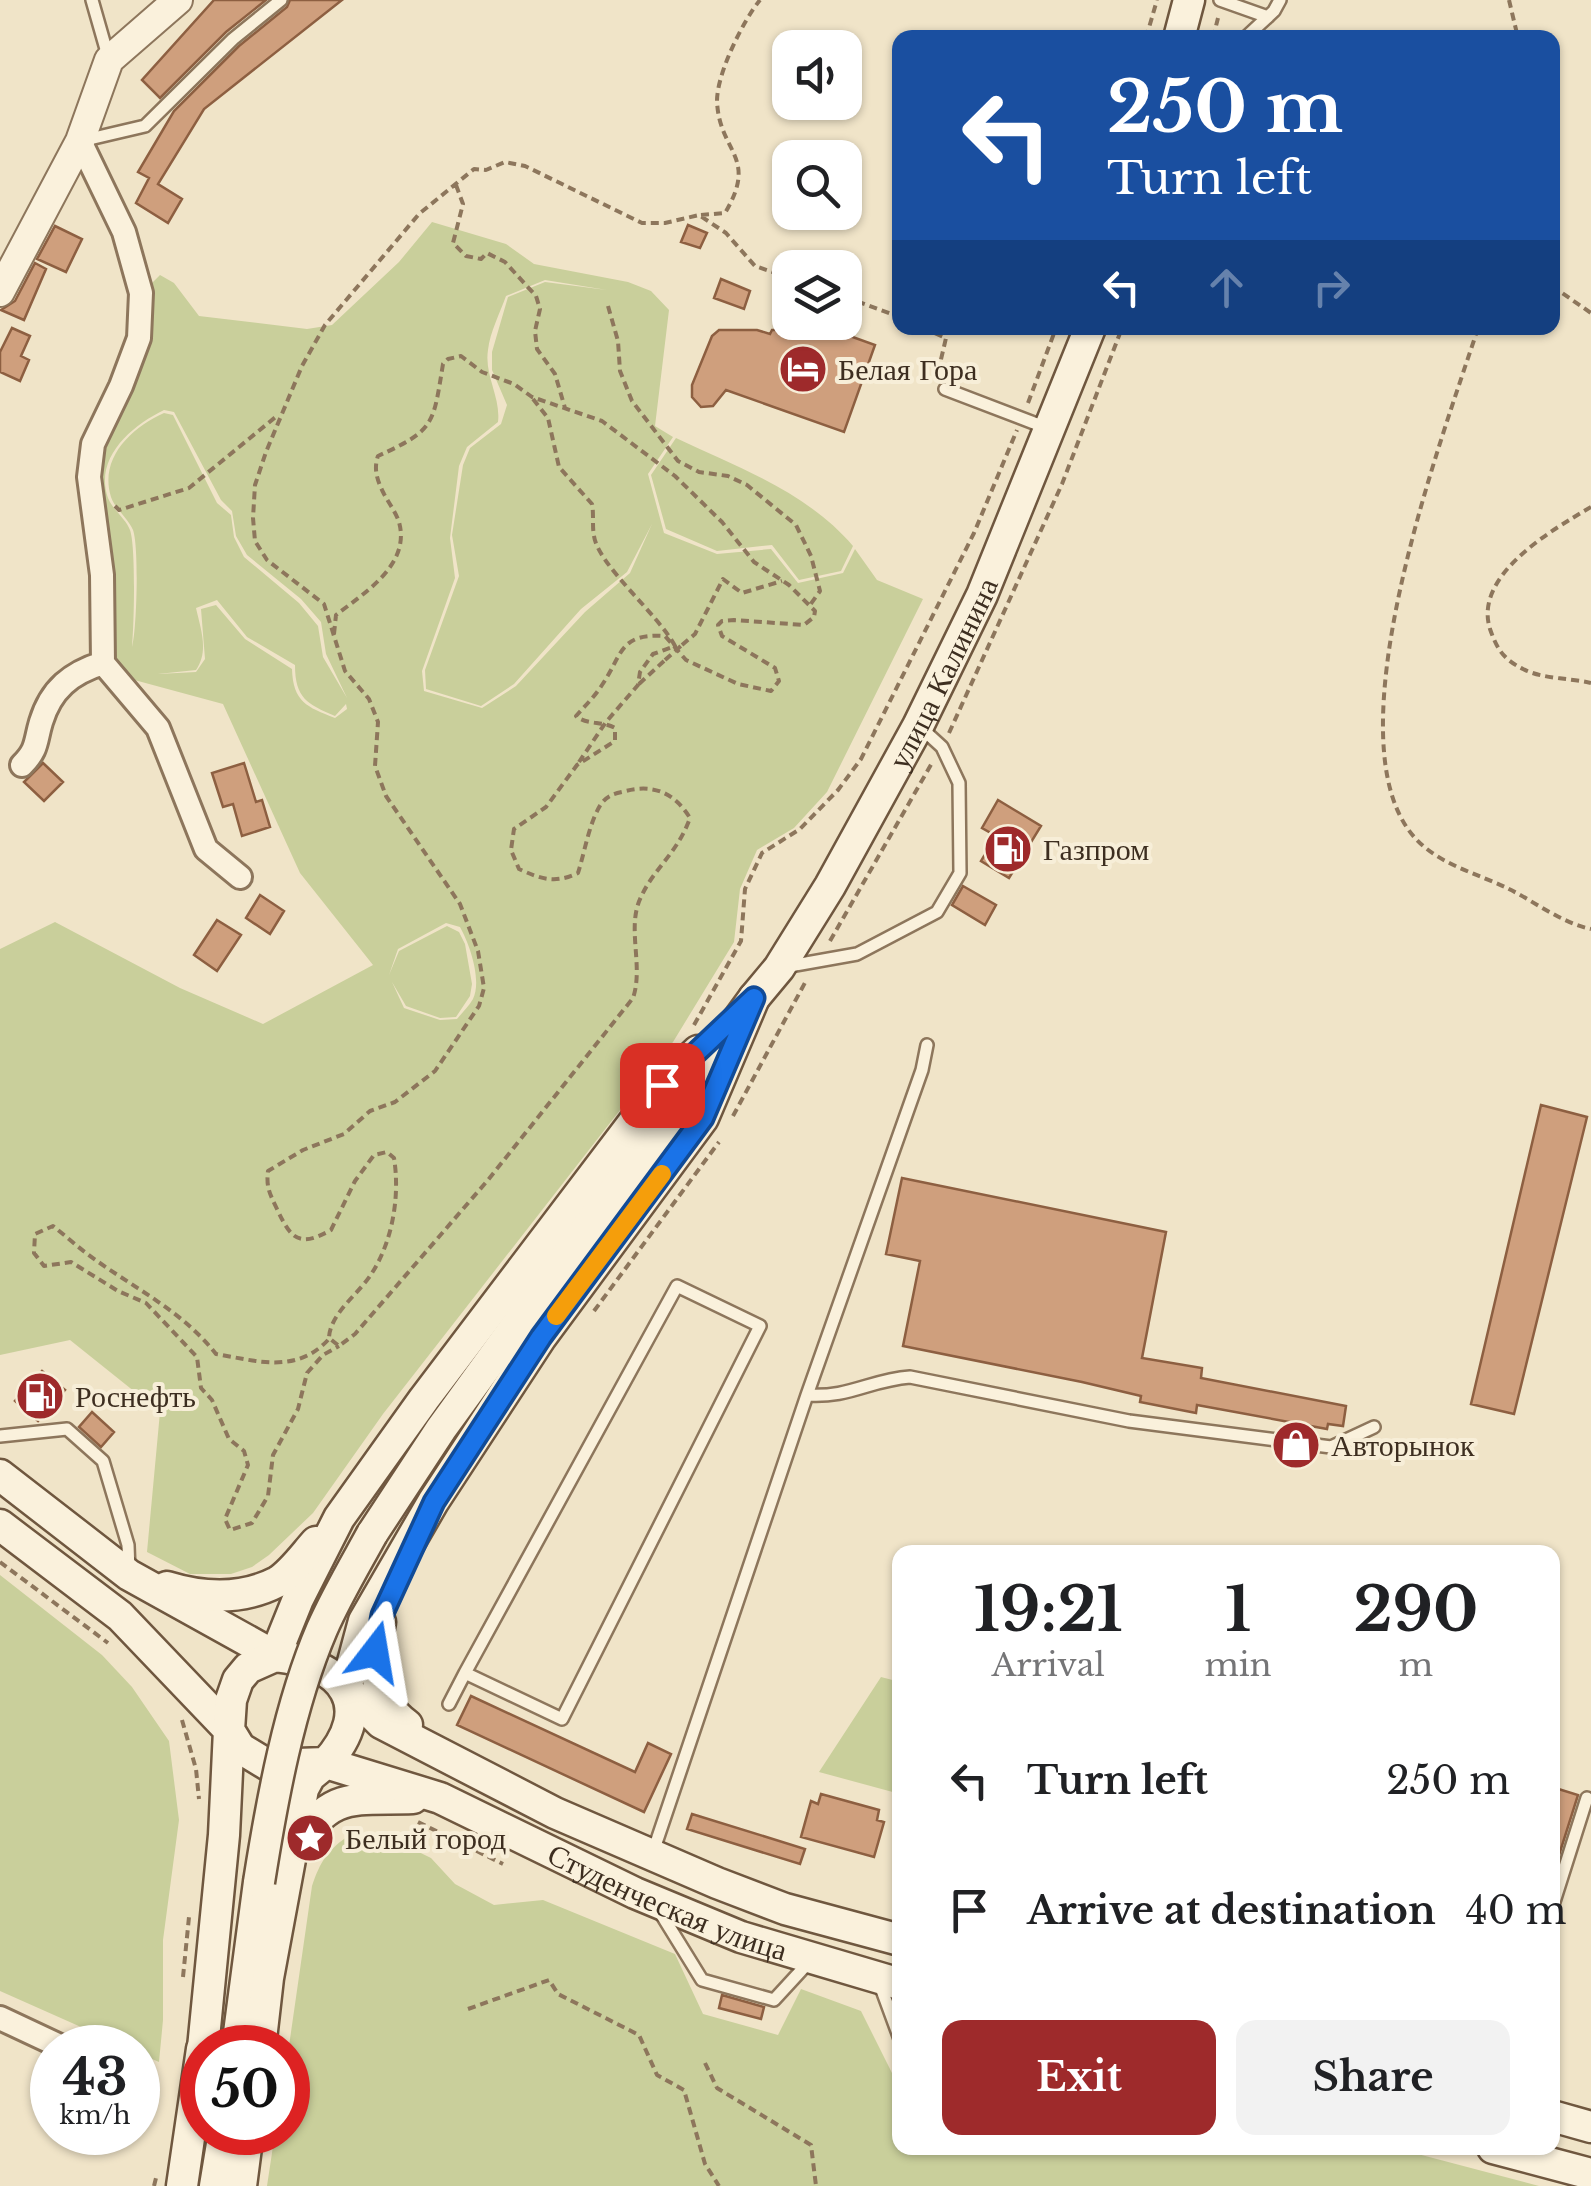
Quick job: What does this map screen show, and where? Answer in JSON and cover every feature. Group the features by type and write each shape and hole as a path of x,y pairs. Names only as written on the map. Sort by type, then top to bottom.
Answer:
{"main road":[{"path":"1181,30 1189,0"},
{"name":"улица Калинина","path":"754,998 779,968 830,886 918,726 982,595 1037,424 1086,335"},
{"path":"346,1688 364,1621 434,1502 541,1337 703,1118 754,998"},
{"path":"129,1575 185,1593 223,1597 280,1581 338,1518 662,1085 754,998"},
{"path":"240,2025 270,1811 304,1678 322,1629 372,1534 441,1429 754,998"},
{"path":"0,1475 129,1575 275,1656 296,1658 327,1670 346,1688 352,1709 343,1744 310,1776 303,1789 263,2025"},
{"path":"434,1502 382,1615 375,1652 379,1689 391,1714 458,1762"},
{"path":"205,2025 224,1836 231,1700 238,1680 248,1668 275,1656 338,1518"},
{"path":"0,1525 120,1616 229,1730 240,1748 268,1764 326,1763"},
{"name":"Студенческая улица","path":"346,1688 381,1723 555,1813 785,1908 892,1932"},
{"name":"Студенческая улица","path":"326,1763 440,1798 644,1896 742,1936 889,1981"},
{"path":"290,1854 315,1818 341,1800 440,1798"},
{"path":"644,1896 652,1856"},
{"path":"1560,2118 1591,2126"},
{"path":"182,2186 187,2155"},
{"path":"216,2186 221,2155"},
{"path":"241,2186 245,2155"},
{"path":"1520,2155 1591,2174"}],"street":[{"path":"0,292 80,142 109,60 178,0"},
{"path":"80,142 124,232 141,293 139,338 93,444 88,477 102,575 103,663 158,728 206,849 240,877"},
{"path":"22,765 34,753 55,689 81,670 103,663"},
{"path":"0,2018 30,2032"}],"lane":[{"path":"92,0 109,60"},
{"path":"80,142 145,126 233,39 280,0"},
{"path":"1221,0 1268,17"},
{"path":"1254,30 1280,0"},
{"path":"945,390 1037,424"},
{"path":"779,968 857,954 938,912 960,873 959,783 942,748 918,726"},
{"path":"652,1856 807,1395 922,1070 927,1045"},
{"path":"449,1704 465,1673 677,1286 760,1326 562,1719 465,1673"},
{"path":"807,1395 836,1397 887,1378 910,1376 1128,1421 1331,1447 1374,1427"},
{"path":"0,1436 67,1429 103,1461 128,1545 129,1575"},
{"path":"1560,1883 1587,1798"},
{"path":"644,1896 702,1980 774,2000 812,1958"}],"path":[{"path":"760,0 738,34 717,100 739,163 739,189 725,213 665,224 642,223 526,166 504,162 486,170 474,169 419,214 325,325 282,412 255,485 255,541 268,560 324,604 344,671 369,699 378,722 375,766 386,796 460,904 478,951 484,988 478,1006 435,1071 396,1102 370,1112 344,1134 304,1150 268,1171 269,1196 284,1228 296,1238 308,1240 331,1230 355,1181 374,1155 387,1152 394,1158 398,1184 389,1237 371,1275 330,1326 330,1338 315,1354 283,1364 216,1354 170,1310 53,1226 35,1234 34,1253 44,1266 72,1262 118,1291 146,1302 198,1358 200,1388 212,1400 228,1439 244,1451 248,1465 225,1519 230,1530 252,1523 268,1496 272,1455 298,1409 306,1373 323,1355 355,1334 488,1180 633,998 639,982 639,899 680,844 690,818 666,792 645,788 607,797 599,807 578,873 545,881 519,869 511,850 514,830 546,806 638,684 695,634 723,578 742,593 782,581"},
{"path":"1148,30 1157,0"},
{"path":"1215,30 1221,0"},
{"path":"1509,0 1516,30"},
{"path":"456,185 462,204 453,243 466,256 481,259 487,254 505,262 536,296 540,309 534,331 537,349 555,374 566,410"},
{"path":"699,215 726,232 755,266 772,272"},
{"path":"1560,292 1591,313"},
{"path":"862,303 892,314"},
{"path":"608,306 618,340 620,371 632,402 678,460 699,472 728,476 747,485 796,526 812,556 820,591 810,605"},
{"path":"939,335 946,338 939,368"},
{"path":"690,1033 740,941 745,889 762,852 800,829 862,759 974,533 1037,424 1055,335"},
{"path":"733,1116 817,962 942,748 1062,484 1119,335"},
{"path":"1476,335 1413,530 1392,640 1382,724 1390,797 1416,840 1453,865 1591,929"},
{"path":"334,634 336,615 384,577 397,555 400,524 378,481 378,456 421,436 436,408 444,364 461,356 482,372 514,384 532,397 602,421 674,476 722,522 754,562 815,610 814,617 804,625 722,620 718,625 722,636 775,668 779,681 771,691 738,684 686,660 679,646 610,568 594,536 592,504 560,467 548,418 532,397"},
{"path":"88,477 119,510 189,488 282,412"},
{"path":"1591,508 1543,535 1502,574 1486,614 1498,652 1525,671 1591,683"},
{"path":"576,766 615,741 615,728 606,722 582,721 576,716 602,685 620,649 642,634 664,636 679,646"},
{"path":"638,684 640,672 653,654 679,646"},
{"path":"591,1314 724,1133"},
{"path":"330,1338 339,1346"},
{"path":"0,1562 112,1646"},
{"path":"178,1706 196,1769 199,1800"},
{"path":"410,1819 504,1864"},
{"path":"182,1992 188,1918"},
{"path":"468,2009 549,1980 558,1994 639,2036 658,2075 684,2090 705,2164 718,2186"},
{"path":"705,2062 717,2088 811,2145 816,2186"},
{"path":"154,2186 161,2162"}],"green space":[{"path":"432,222 506,244 534,264 628,282 651,291 669,310 655,426 673,437 648,474 664,533 717,554 771,549 798,583 843,573 855,549 877,580 923,599 827,792 794,828 757,850 740,889 734,942 673,1042 383,1414 313,1513 252,1567 231,1574 190,1574 147,1552 160,1412 70,1340 0,1355 0,949 55,922 180,988 263,1024 373,965 300,873 223,704 127,678 107,659 91,476 146,289 160,275 174,283 199,316 307,329 332,325 399,262","holes":["545,280 607,290 545,282 508,297 492,352 492,370 507,405 501,424 470,448 463,465 452,535 459,576 425,670 426,689 481,706 514,684 581,609 627,572 652,524 630,573 585,612 516,686 482,708 424,691 422,671 455,578 450,538 459,466 467,447 498,422 487,359 506,296","164,410 174,412 221,500 232,511 236,536 247,555 301,599 321,622 326,654 347,698 323,657 318,626 299,603 244,557 234,537 231,515 217,503 173,415 164,413 140,427 121,446 108,483 115,506 131,526 135,539 137,588 132,647 132,539 128,526 108,498 105,483 106,470 118,445 139,425","217,600 247,637 295,665 297,685 304,698 335,716 346,704 347,709 335,718 303,702 295,689 292,669 245,639 216,605 201,609 205,659 196,672 158,674 196,670 203,648 196,608","446,923 460,927 471,953 476,982 473,999 457,1019 440,1020 404,1008 392,982 406,1006 440,1018 456,1017 470,996 472,984 459,932 447,926 399,951 389,975 398,949"]},
{"path":"676,438 771,483 835,527 853,546 841,571 799,580 772,545 717,551 666,529 651,475"},
{"path":"0,1575 102,1655 132,1687 169,1741 179,1820 163,1940 160,2052 160,2025 76,2025 0,1991"},
{"path":"881,1677 892,1680 892,1792 819,1772"},
{"path":"350,1835 384,1835 431,1858 455,1884 494,1905 543,1900 675,1954 703,2014 778,2035 801,1989 861,2011 892,2073 892,2155 1422,2155 1539,2186 267,2186 272,2155 310,2155 310,2025 292,2025 312,1886 326,1857"}],"building":[{"path":"214,0 266,0 226,32 160,98 142,80"},
{"path":"290,0 342,0 204,109 158,184 182,199 168,223 136,203 149,178 138,172 174,111"},
{"path":"688,225 707,233 700,248 681,242"},
{"path":"55,226 82,239 66,272 37,259"},
{"path":"35,263 46,269 24,320 1,310 15,301"},
{"path":"721,279 750,291 744,309 714,298"},
{"path":"12,328 30,336 21,356 29,360 20,381 0,372 0,352"},
{"name":"Белая Гора","path":"719,330 770,334 772,330 772,340 861,340 875,345 844,432 726,390 713,406 701,407 692,397 692,385 712,336"},
{"path":"43,763 63,782 44,801 24,782"},
{"path":"244,763 256,802 262,800 270,827 242,836 233,804 223,807 212,773"},
{"name":"Газпром","path":"998,800 1041,826 1009,878 981,861 996,836 982,828"},
{"path":"963,886 996,905 985,925 952,905"},
{"path":"260,895 284,911 270,934 246,918"},
{"path":"217,920 241,935 217,971 194,955"},
{"path":"1541,1105 1587,1117 1514,1414 1471,1404"},
{"path":"902,1178 1166,1232 1142,1358 1202,1368 1201,1378 1346,1406 1343,1426 1328,1424 1327,1429 1197,1405 1196,1413 1140,1402 1141,1396 1082,1382 903,1346 920,1261 886,1254"},
{"name":"Роснефть","path":"42,1371 65,1390 38,1421 15,1401"},
{"path":"92,1412 114,1432 101,1447 79,1427"},
{"path":"471,1696 635,1772 648,1743 671,1754 644,1812 457,1725"},
{"path":"1560,1789 1578,1795 1560,1852"},
{"path":"821,1794 879,1810 877,1820 884,1822 874,1857 801,1837 811,1801 818,1804"},
{"path":"692,1814 805,1849 800,1864 687,1829"},
{"path":"722,1995 764,2007 761,2019 719,2008"}],"slow traffic":[{"path":"556,1316 662,1174"}],"place":[{"name":"Белая Гора","path":"803,369"},
{"name":"Газпром","path":"1008,849"},
{"name":"Роснефть","path":"40,1396"},
{"name":"Авторынок","path":"1296,1445"},
{"name":"Белый город","path":"310,1838"}],"route":[{"path":"375,1652 382,1615 434,1502 541,1337 703,1118 754,998 662,1085"}]}
